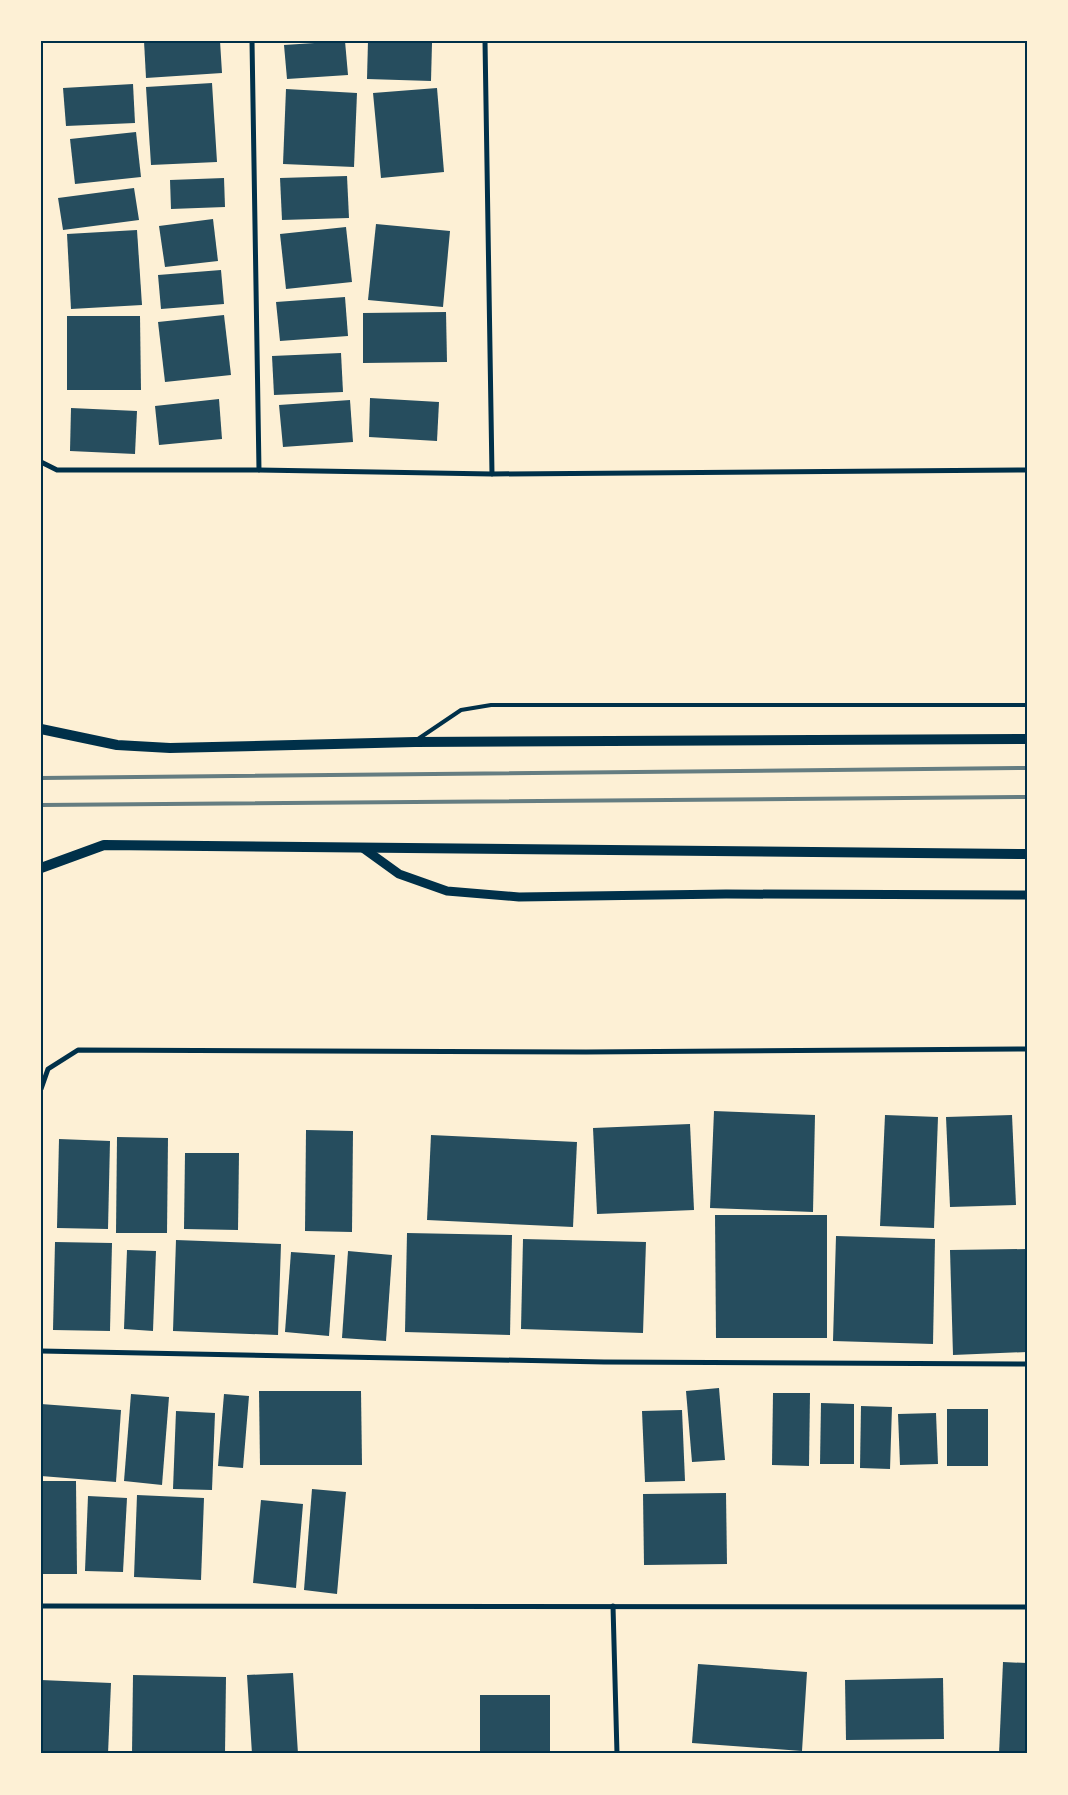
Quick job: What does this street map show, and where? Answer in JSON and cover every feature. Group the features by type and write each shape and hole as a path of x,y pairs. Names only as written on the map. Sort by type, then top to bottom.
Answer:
{"main road":[{"path":"41,729 117,746 170,748 415,742 1027,739"},
{"path":"41,868 104,845 1027,854"}],"street":[{"path":"252,41 259,470"},
{"path":"485,41 492,474"},
{"path":"41,462 57,470 259,470 492,474 1027,470"},
{"path":"363,848 399,874 447,891 518,897 726,894 1027,895"},
{"path":"41,1089 48,1069 78,1050 586,1052 1027,1049"},
{"path":"41,1351 604,1362 1027,1364"},
{"path":"41,1606 1027,1607"},
{"path":"613,1606 617,1754"}],"lane":[{"path":"415,742 461,710 491,705 1027,705"}],"building":[{"path":"144,41 220,41 222,73 146,78"},
{"path":"345,41 348,75 287,79 284,45"},
{"path":"368,41 432,43 431,81 367,79"},
{"path":"212,83 217,162 151,165 146,87"},
{"path":"133,84 135,123 66,126 63,88"},
{"path":"437,88 444,172 381,178 373,93"},
{"path":"286,89 357,93 354,167 283,164"},
{"path":"136,132 141,177 75,184 70,139"},
{"path":"347,176 349,218 282,220 280,178"},
{"path":"224,178 225,207 171,209 170,180"},
{"path":"134,188 139,220 63,230 58,198"},
{"path":"213,219 218,261 165,267 159,226"},
{"path":"376,224 450,231 443,307 368,300"},
{"path":"346,227 352,282 286,289 280,234"},
{"path":"137,230 142,305 71,309 67,234"},
{"path":"221,270 224,304 161,309 158,275"},
{"path":"345,297 348,336 280,341 276,302"},
{"path":"446,312 447,362 363,363 363,313"},
{"path":"224,315 231,375 165,382 158,322"},
{"path":"67,316 140,316 141,390 67,390"},
{"path":"341,353 343,392 274,395 272,356"},
{"path":"370,398 439,402 437,441 369,437"},
{"path":"219,399 222,439 159,445 155,406"},
{"path":"350,400 353,442 283,447 279,405"},
{"path":"71,408 137,411 135,454 70,451"},
{"path":"714,1111 815,1115 813,1212 710,1208"},
{"path":"885,1115 938,1117 934,1228 880,1226"},
{"path":"1012,1115 1016,1205 950,1207 946,1117"},
{"path":"690,1124 694,1210 597,1214 593,1128"},
{"path":"306,1130 353,1131 352,1232 305,1231"},
{"path":"431,1135 577,1142 573,1227 427,1220"},
{"path":"117,1137 168,1138 167,1233 116,1233"},
{"path":"59,1139 110,1141 108,1229 57,1228"},
{"path":"185,1153 239,1153 238,1230 184,1229"},
{"path":"715,1215 827,1215 827,1338 716,1338"},
{"path":"407,1233 512,1235 510,1335 405,1332"},
{"path":"836,1236 935,1239 933,1344 833,1341"},
{"path":"523,1239 646,1242 643,1333 521,1329"},
{"path":"176,1240 281,1244 278,1335 173,1331"},
{"path":"55,1242 112,1243 110,1331 53,1330"},
{"path":"1027,1249 1027,1352 953,1355 950,1250"},
{"path":"127,1250 156,1251 153,1331 124,1329"},
{"path":"348,1251 392,1255 386,1341 342,1338"},
{"path":"291,1252 335,1255 329,1336 285,1332"},
{"path":"719,1388 725,1460 692,1462 686,1391"},
{"path":"259,1391 361,1391 362,1465 260,1465"},
{"path":"773,1393 810,1393 809,1466 772,1465"},
{"path":"131,1394 169,1397 162,1485 124,1481"},
{"path":"224,1394 249,1396 243,1468 218,1466"},
{"path":"821,1403 854,1404 854,1464 820,1464"},
{"path":"41,1404 121,1410 116,1482 41,1476"},
{"path":"861,1406 892,1407 890,1469 860,1468"},
{"path":"947,1409 988,1409 988,1466 947,1466"},
{"path":"682,1410 685,1481 645,1482 642,1411"},
{"path":"176,1411 215,1413 212,1490 173,1489"},
{"path":"936,1413 938,1464 900,1465 898,1414"},
{"path":"41,1481 76,1481 77,1574 41,1574"},
{"path":"312,1489 346,1492 337,1594 304,1590"},
{"path":"726,1493 727,1564 644,1565 643,1494"},
{"path":"137,1495 204,1498 201,1580 134,1577"},
{"path":"88,1496 127,1498 123,1572 85,1571"},
{"path":"261,1500 303,1504 296,1588 253,1583"},
{"path":"1003,1662 1027,1663 1027,1754 999,1754"},
{"path":"698,1664 807,1672 802,1751 692,1743"},
{"path":"293,1673 298,1754 252,1754 247,1675"},
{"path":"133,1675 226,1677 225,1754 132,1754"},
{"path":"943,1678 944,1739 846,1740 845,1680"},
{"path":"41,1680 111,1683 108,1754 41,1754"},
{"path":"480,1695 550,1695 550,1754 480,1754"}],"railway":[{"path":"41,778 1027,768"},
{"path":"41,805 1027,797"}]}
